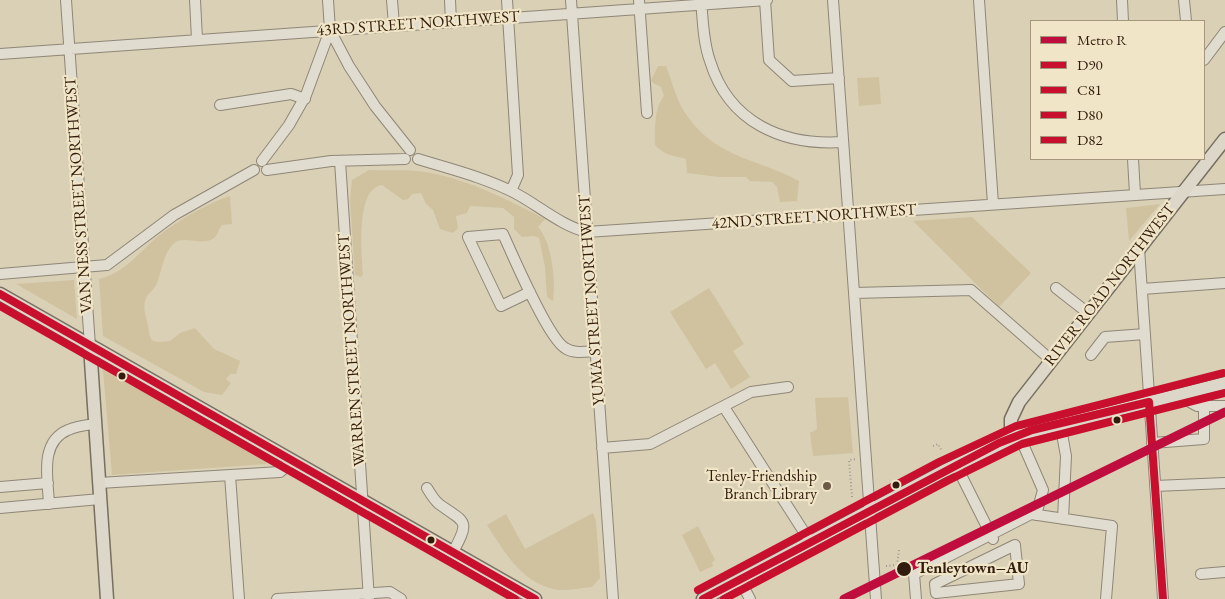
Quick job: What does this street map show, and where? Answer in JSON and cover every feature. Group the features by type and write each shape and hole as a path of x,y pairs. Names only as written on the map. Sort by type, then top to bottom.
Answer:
{"main road":[{"name":"RIVER ROAD NORTHWEST","path":"1015,436 1010,423 1014,408 1225,139"},
{"path":"0,294 534,599"},
{"name":"VAN NESS STREET NORTHWEST","path":"90,346 107,599"},
{"path":"703,599 956,465 1015,436 1060,423 1179,396 1225,383"}],"street":[{"name":"VAN NESS STREET NORTHWEST","path":"66,0 90,346"},
{"path":"194,0 197,39"},
{"path":"265,165 304,99 324,50 330,30 328,0"},
{"path":"392,0 394,25"},
{"path":"450,0 451,22"},
{"path":"507,0 518,175 511,191"},
{"name":"YUMA STREET NORTHWEST","path":"571,0 613,599"},
{"name":"43RD STREET NORTHWEST","path":"0,54 572,14 640,4 765,0"},
{"path":"765,0 769,60 792,81 839,78"},
{"path":"833,0 876,599"},
{"path":"979,0 993,204"},
{"path":"1122,0 1123,20"},
{"path":"1184,0 1186,20"},
{"path":"702,2 705,40 712,68 721,87 741,111 760,126 790,139 818,143 843,142"},
{"path":"640,4 647,113"},
{"path":"0,274 104,266 115,261 174,215 254,170 256,163 265,165 407,155 350,66 330,30"},
{"path":"1205,59 1225,32"},
{"path":"220,106 290,94 304,99"},
{"name":"42ND STREET NORTHWEST","path":"407,155 416,152 418,159 511,191 572,227 587,232 1225,188"},
{"path":"1133,160 1135,194"},
{"name":"WARREN STREET NORTHWEST","path":"340,161 369,596"},
{"path":"530,292 501,306 468,237 503,234 530,292 558,342 572,352 595,351"},
{"path":"1139,248 1163,599"},
{"path":"1142,288 1225,283"},
{"path":"1056,288 1088,313"},
{"path":"854,293 972,290 1051,360"},
{"path":"1091,355 1105,337 1145,334"},
{"path":"602,448 650,444 751,392 788,387"},
{"path":"1179,396 1204,407 1225,406"},
{"path":"724,407 811,543"},
{"path":"1152,443 1204,439 1204,407"},
{"path":"1060,423 1066,456 1062,519"},
{"path":"49,504 47,462 51,442 67,430 95,424"},
{"path":"1015,436 1042,490 1036,515"},
{"path":"99,483 280,472 292,461"},
{"path":"956,465 992,537"},
{"path":"230,475 239,599"},
{"path":"0,487 48,483"},
{"path":"1155,486 1225,483"},
{"path":"427,488 437,503 459,516 464,525 463,534 453,552"},
{"path":"0,508 100,499"},
{"path":"916,599 914,575 992,537 1032,514 1112,526 1106,599"},
{"path":"1015,545 1019,584 980,588 936,592 935,584 1015,545"},
{"path":"1201,574 1225,572"},
{"path":"740,580 750,599"},
{"path":"980,588 981,599"},
{"path":"277,599 369,596 390,592 401,599"}],"path":[{"path":"933,446 938,444 942,451"},
{"path":"852,497 849,460 856,459"},
{"path":"899,550 897,565 903,576 914,575"},
{"path":"886,566 897,565 905,560"}],"shaded area":[{"path":"658,66 666,66 681,106 705,136 734,154 799,181 797,201 780,202 777,187 772,182 750,181 746,177 719,177 687,173 686,159 669,155 659,149 655,145 656,119 658,106 664,96 661,87 651,80"},
{"path":"879,77 881,104 859,106 857,78"},
{"path":"369,170 416,171 446,176 490,192 545,219 538,227 547,242 550,252 554,283 553,301 547,297 545,267 539,238 534,236 522,237 514,229 514,217 503,208 470,206 467,213 456,216 458,228 453,233 440,229 433,210 426,204 421,193 412,194 408,199 403,200 382,185 373,189 364,209 361,238 363,274 361,277 355,275 350,200 352,180"},
{"path":"230,196 232,224 222,225 215,237 209,240 182,240 173,244 165,258 156,285 147,296 144,305 152,340 158,342 170,341 180,333 195,328 214,349 240,361 236,374 230,374 226,379 231,383 222,395 204,392 103,336 99,279 123,267 158,236 184,218"},
{"path":"1160,204 1129,241 1126,208"},
{"path":"972,217 1031,273 999,307 913,221"},
{"path":"74,280 77,319 16,284"},
{"path":"709,288 744,344 733,351 750,377 731,389 715,363 706,369 670,312"},
{"path":"103,370 269,459 266,464 112,475"},
{"path":"848,397 853,453 813,456 810,433 817,429 815,398"},
{"path":"593,513 596,521 600,578 592,587 572,590 553,589 531,579 514,564 487,525 506,514 525,549"},
{"path":"698,526 715,560 712,562 713,566 700,572 682,535"}],"metro line":[{"name":"R","path":"844,599 1225,412"}],"transit line":[{"name":"D90","path":"0,294 535,599"},
{"name":"C81","path":"0,306 515,599"},
{"name":"D82","path":"698,590 939,462 1016,426 1223,373"},
{"name":"D80","path":"724,599 949,480 1022,444 1225,393"},
{"name":"D90","path":"703,599 999,443 1032,430 1149,402 1163,599"}],"place":[{"name":"Tenley-Friendship Branch Library","path":"827,486"},
{"name":"Tenleytown–AU","path":"904,569"}]}
